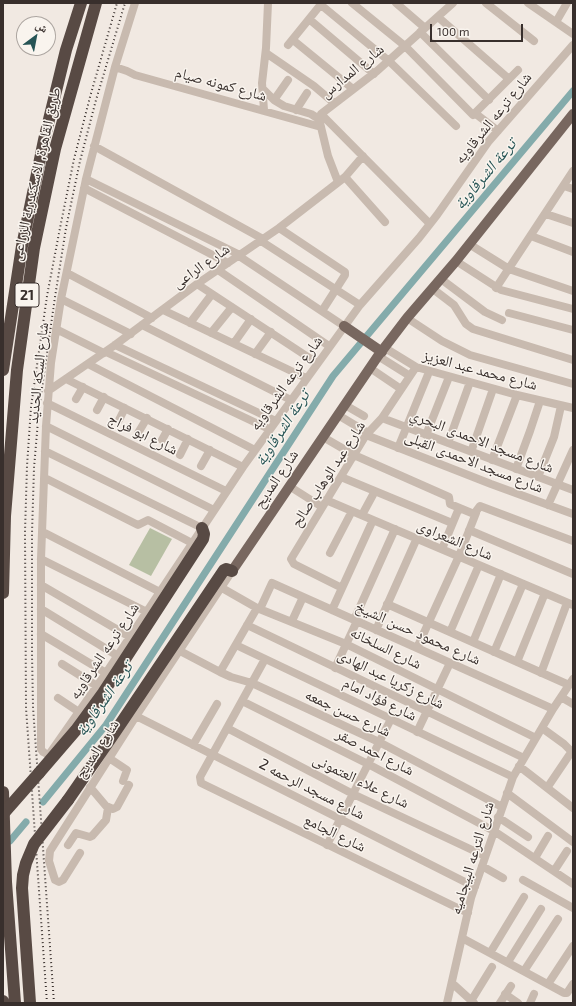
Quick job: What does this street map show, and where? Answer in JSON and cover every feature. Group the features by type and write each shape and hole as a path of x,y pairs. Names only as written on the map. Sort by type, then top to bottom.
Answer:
{"highway":[{"name":"طريق القاهرة, الاسكندرية الزراعى","path":"3,370 21,251 42,146 66,50 81,3"},
{"name":"طريق القاهرة, الاسكندرية الزراعى","path":"3,594 5,516 17,370 34,248 55,149 96,3"},
{"path":"3,814 76,730 103,693 203,539 204,534 202,528"},
{"path":"30,1003 22,888 23,874 26,863 34,844 68,800 224,570 226,569 232,571"},
{"path":"3,792 6,882 15,1003"}],"main road":[{"name":"شارع المديح","path":"232,571 370,368 407,318 456,261 573,114"},
{"path":"347,328 382,352"}],"street":[{"name":"شارع السكه الحديد","path":"46,753 41,749 41,559 48,391 61,299 86,178 115,67 135,3"},
{"path":"264,110 263,71 266,53 268,3"},
{"path":"352,3 405,46 475,114 498,131"},
{"path":"396,3 489,100"},
{"name":"شارع المدارس","path":"320,120 334,103 374,74 453,3"},
{"path":"486,3 534,41"},
{"path":"528,3 538,6 556,22 573,34"},
{"path":"556,22 567,3"},
{"path":"353,89 290,42 322,4 389,60 456,126"},
{"path":"438,17 509,79"},
{"path":"309,19 374,74"},
{"name":"شارع ترعه الشرقاويه","path":"46,753 50,753 106,674 226,491 329,346 347,328 360,305 430,224 481,151 573,45"},
{"path":"266,53 314,86 334,103"},
{"name":"شارع كمونه صيام","path":"115,67 135,75 264,110 320,120"},
{"path":"475,114 518,70"},
{"path":"274,100 288,80"},
{"path":"263,90 274,100 284,106 315,116 320,120 363,156 430,224"},
{"path":"296,110 307,93"},
{"path":"320,120 328,156 342,180 385,222"},
{"path":"94,146 262,240 360,305"},
{"name":"شارع الراعى","path":"48,391 131,334 197,284 279,228 342,180 363,156"},
{"path":"496,288 573,172"},
{"path":"86,178 239,256 347,328"},
{"path":"564,186 573,188"},
{"path":"84,188 228,263"},
{"path":"546,214 573,223"},
{"path":"279,228 344,270 346,275 322,311"},
{"path":"531,236 573,252"},
{"path":"469,244 509,269 573,291"},
{"path":"456,261 496,288 573,309"},
{"path":"218,270 329,346"},
{"path":"67,273 152,318"},
{"path":"441,279 485,312 502,320"},
{"path":"197,284 317,363"},
{"path":"433,289 454,305 466,324 473,329 573,360"},
{"path":"190,323 212,294"},
{"path":"61,299 131,334"},
{"path":"211,333 232,307"},
{"path":"163,310 306,378"},
{"path":"508,313 573,330"},
{"path":"407,318 442,342 470,355 573,384"},
{"path":"234,344 251,319"},
{"path":"142,325 291,400"},
{"path":"56,329 270,429"},
{"path":"255,354 271,332"},
{"path":"115,345 276,421"},
{"path":"382,352 410,376"},
{"name":"شارع محمد عبد العزيز","path":"382,352 416,368 429,372 540,401 573,408"},
{"path":"88,364 255,450"},
{"path":"370,368 402,389"},
{"name":"شارع عبد الوهاب صالح","path":"342,588 294,564 291,561 291,557 367,434 382,418 416,368"},
{"path":"398,448 429,372"},
{"path":"426,435 449,377"},
{"path":"66,379 243,466"},
{"path":"448,443 470,382"},
{"path":"76,399 83,387"},
{"path":"471,452 493,389"},
{"path":"492,460 517,395"},
{"path":"97,410 104,398"},
{"path":"516,469 540,401"},
{"name":"شارع ابو فراج","path":"47,402 226,491"},
{"path":"345,405 364,416"},
{"path":"538,477 554,437 561,406"},
{"path":"119,420 126,408"},
{"name":"شارع مسجد الاحمدى القبلى","path":"338,415 367,434 398,448 573,514"},
{"path":"138,433 146,418"},
{"name":"شارع مسجد الاحمدى البحري","path":"382,418 573,490"},
{"path":"46,426 214,510"},
{"path":"162,440 168,429"},
{"path":"323,437 354,455 449,497 450,504 458,508 474,514 476,513"},
{"path":"180,455 188,439"},
{"path":"201,466 210,450"},
{"path":"548,505 573,450"},
{"path":"45,451 202,528"},
{"path":"341,476 452,523"},
{"path":"45,478 138,525 148,520 192,543"},
{"name":"شارع الشعراوى","path":"289,486 324,503 362,515 570,604"},
{"path":"362,515 375,491"},
{"path":"418,648 480,506 573,541"},
{"path":"442,549 458,508"},
{"path":"330,553 352,511"},
{"path":"332,610 373,520"},
{"path":"335,668 394,529"},
{"path":"469,530 573,574"},
{"path":"43,532 160,592"},
{"path":"376,630 417,538"},
{"path":"41,559 147,612"},
{"path":"450,632 479,565"},
{"name":"شارع المديح","path":"68,845 82,854 59,882 54,879 48,858 50,851 136,716 232,571"},
{"path":"473,642 501,574"},
{"name":"شارع محمود حسن الشيخ","path":"258,608 272,583 553,709"},
{"path":"494,652 523,584"},
{"path":"41,585 130,637"},
{"name":"شارع السلخانه","path":"222,588 258,608 346,644 536,738"},
{"path":"517,662 545,593"},
{"path":"292,621 302,597"},
{"path":"387,604 541,673 571,682"},
{"path":"541,673 570,604"},
{"path":"220,672 258,608"},
{"path":"41,609 118,656"},
{"name":"شارع زكريا عبد الهادى","path":"247,625 524,758"},
{"path":"41,634 106,674"},
{"name":"شارع فؤاد امام","path":"236,645 513,778"},
{"name":"شارع حسن جمعه","path":"180,651 220,672 252,683 379,742 502,807"},
{"path":"212,754 266,659"},
{"path":"417,732 450,663"},
{"path":"62,664 97,686"},
{"name":"شارع الترعه البيجاميه","path":"447,1003 475,887 507,793 519,766 571,682"},
{"path":"561,697 573,704"},
{"path":"58,698 79,712"},
{"name":"شارع احمد صقر","path":"242,701 368,764 494,830 573,884"},
{"path":"194,745 217,704"},
{"name":"شارع مسجد الرحمه 2","path":"136,716 475,887"},
{"path":"327,845 391,719"},
{"name":"شارع علاء العتمونى","path":"227,728 353,794 485,856"},
{"path":"542,728 564,744 572,752 547,788"},
{"name":"شارع الجامع","path":"212,754 199,779 202,785 468,913"},
{"path":"90,787 108,808 116,808 126,783 127,770 109,758"},
{"path":"519,766 573,808"},
{"path":"507,793 573,842"},
{"path":"58,838 68,845 75,834 90,837 92,836 106,820 108,808"},
{"path":"498,817 528,837"},
{"path":"535,858 548,836"},
{"path":"554,871 568,851"},
{"path":"482,866 503,878"},
{"path":"523,880 573,908"},
{"path":"490,953 524,897"},
{"path":"508,962 541,909"},
{"path":"524,971 558,919"},
{"path":"462,938 564,993 567,993 573,984"},
{"path":"548,984 573,946"},
{"path":"452,984 473,1002 492,967"},
{"path":"500,1003 511,986"},
{"path":"505,994 518,1003"},
{"path":"530,1003 534,994"}],"green space":[{"path":"150,528 172,539 151,576 129,565"}],"waterway":[{"name":"ترعة الشرقاوية","path":"43,802 106,725 333,376 573,91"},
{"name":"ترعة الشرقاوية","path":"10,841 26,822"}],"railway":[{"path":"47,1003 26,708 25,532 31,407 47,296 74,159 117,3"},
{"path":"54,1003 33,707 32,533 34,468 39,409 66,228 80,161 96,100 125,3"}]}
